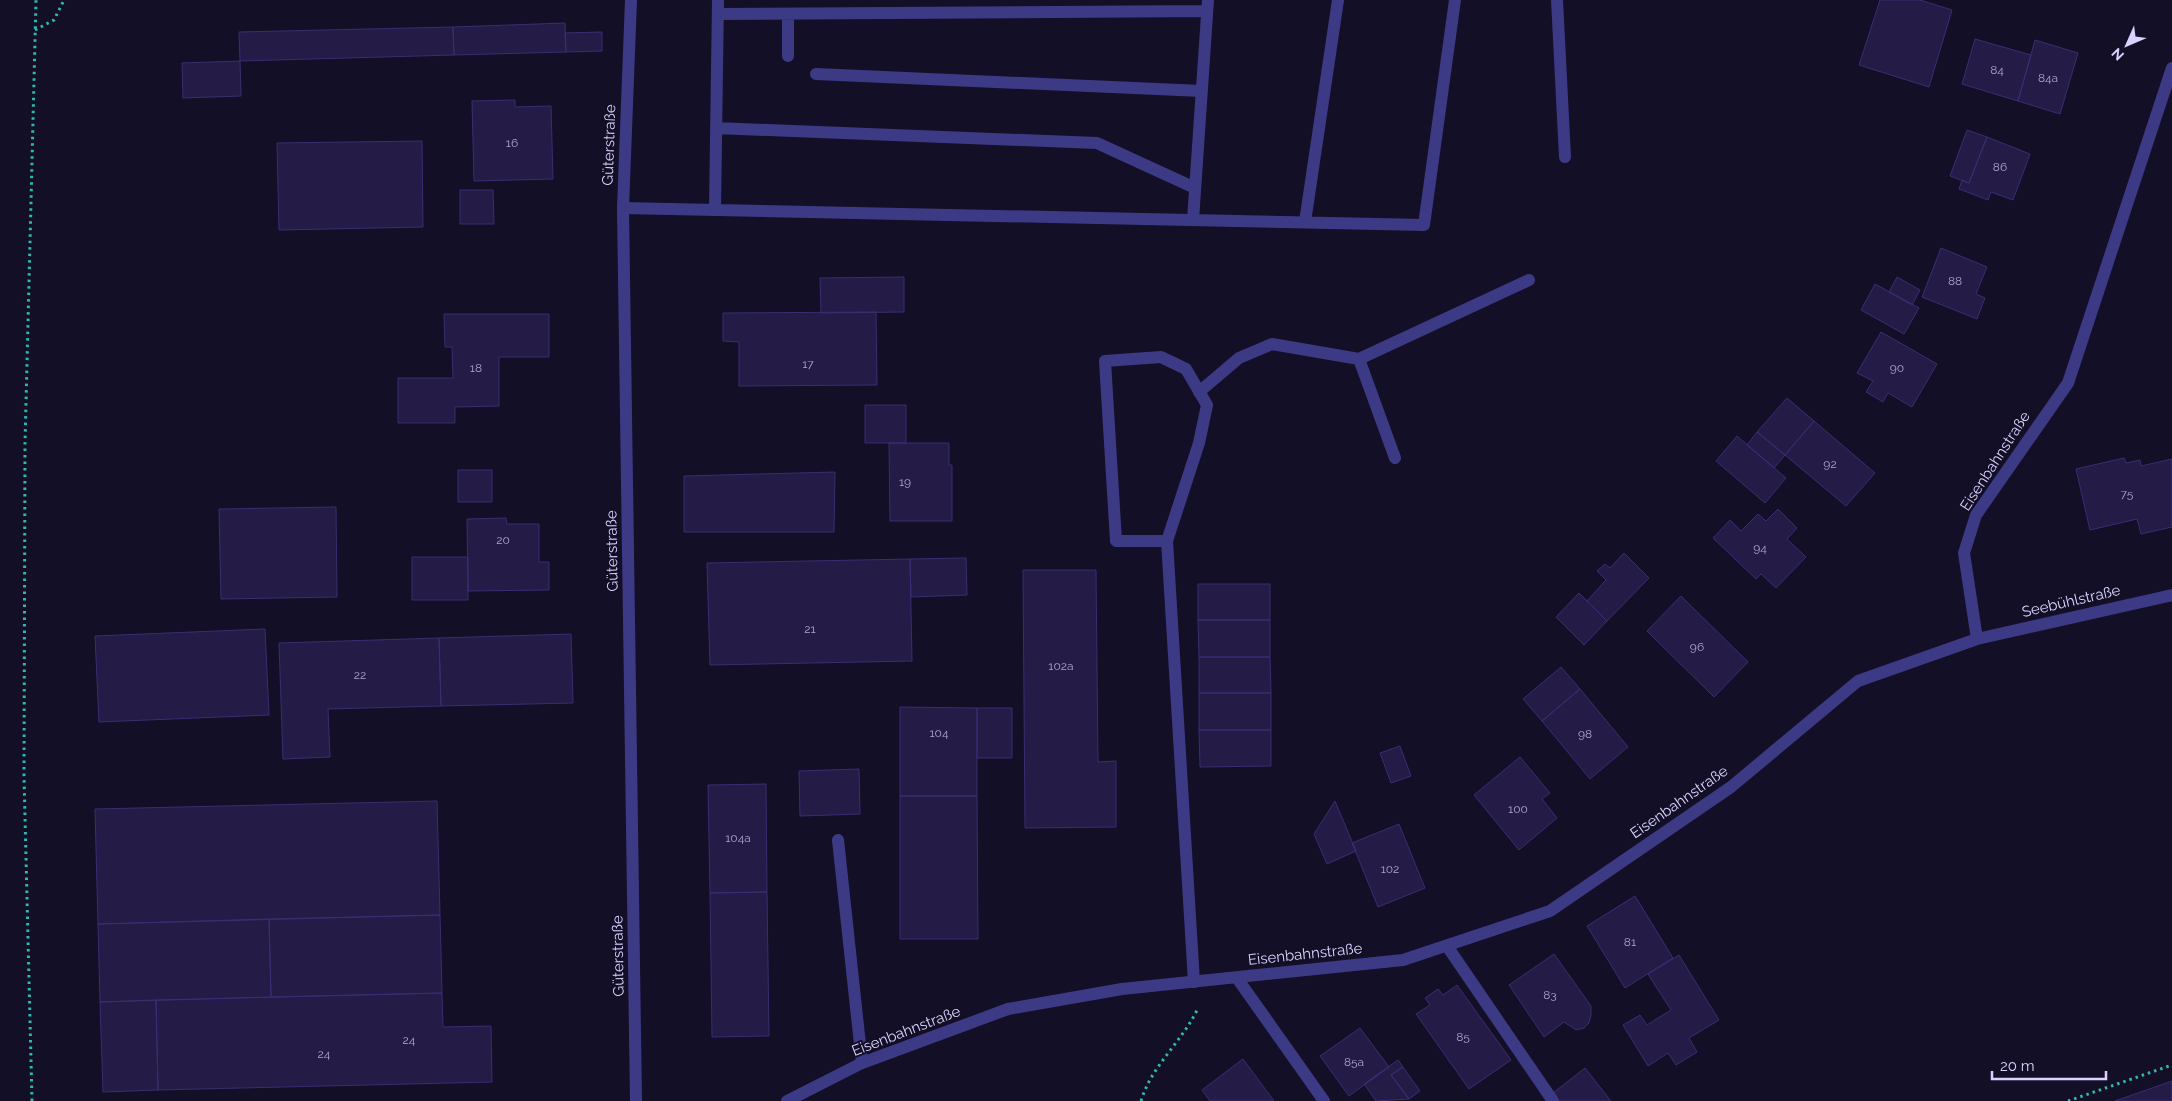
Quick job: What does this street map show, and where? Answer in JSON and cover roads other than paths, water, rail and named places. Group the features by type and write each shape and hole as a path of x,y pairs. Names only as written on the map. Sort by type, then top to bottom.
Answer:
{"street":[{"name":"Güterstraße","path":"631,0 623,208 636,1101"},
{"path":"715,209 718,0"},
{"path":"1305,222 1338,0"},
{"path":"623,208 1424,225 1455,0"},
{"path":"1557,0 1565,157"},
{"path":"718,14 1208,6 1193,220"},
{"path":"788,14 788,56"},
{"name":"Eisenbahnstraße","path":"787,1101 862,1063 1008,1009 1122,989 1403,960 1550,911 1731,787 1858,681 1977,639 1964,553 1976,515 2068,382 2172,68"},
{"path":"816,74 1202,91"},
{"path":"716,128 1097,143 1195,188"},
{"path":"1199,392 1239,358 1272,344 1359,359 1528,280"},
{"path":"1167,541 1116,540 1105,361 1160,357 1186,369 1207,406 1201,433 1167,541 1194,982"},
{"path":"1359,359 1395,458"},
{"name":"Seebühlstraße","path":"1977,639 2172,595"},
{"path":"838,840 862,1063"},
{"path":"1448,946 1553,1101"},
{"path":"1237,978 1324,1101"}]}
